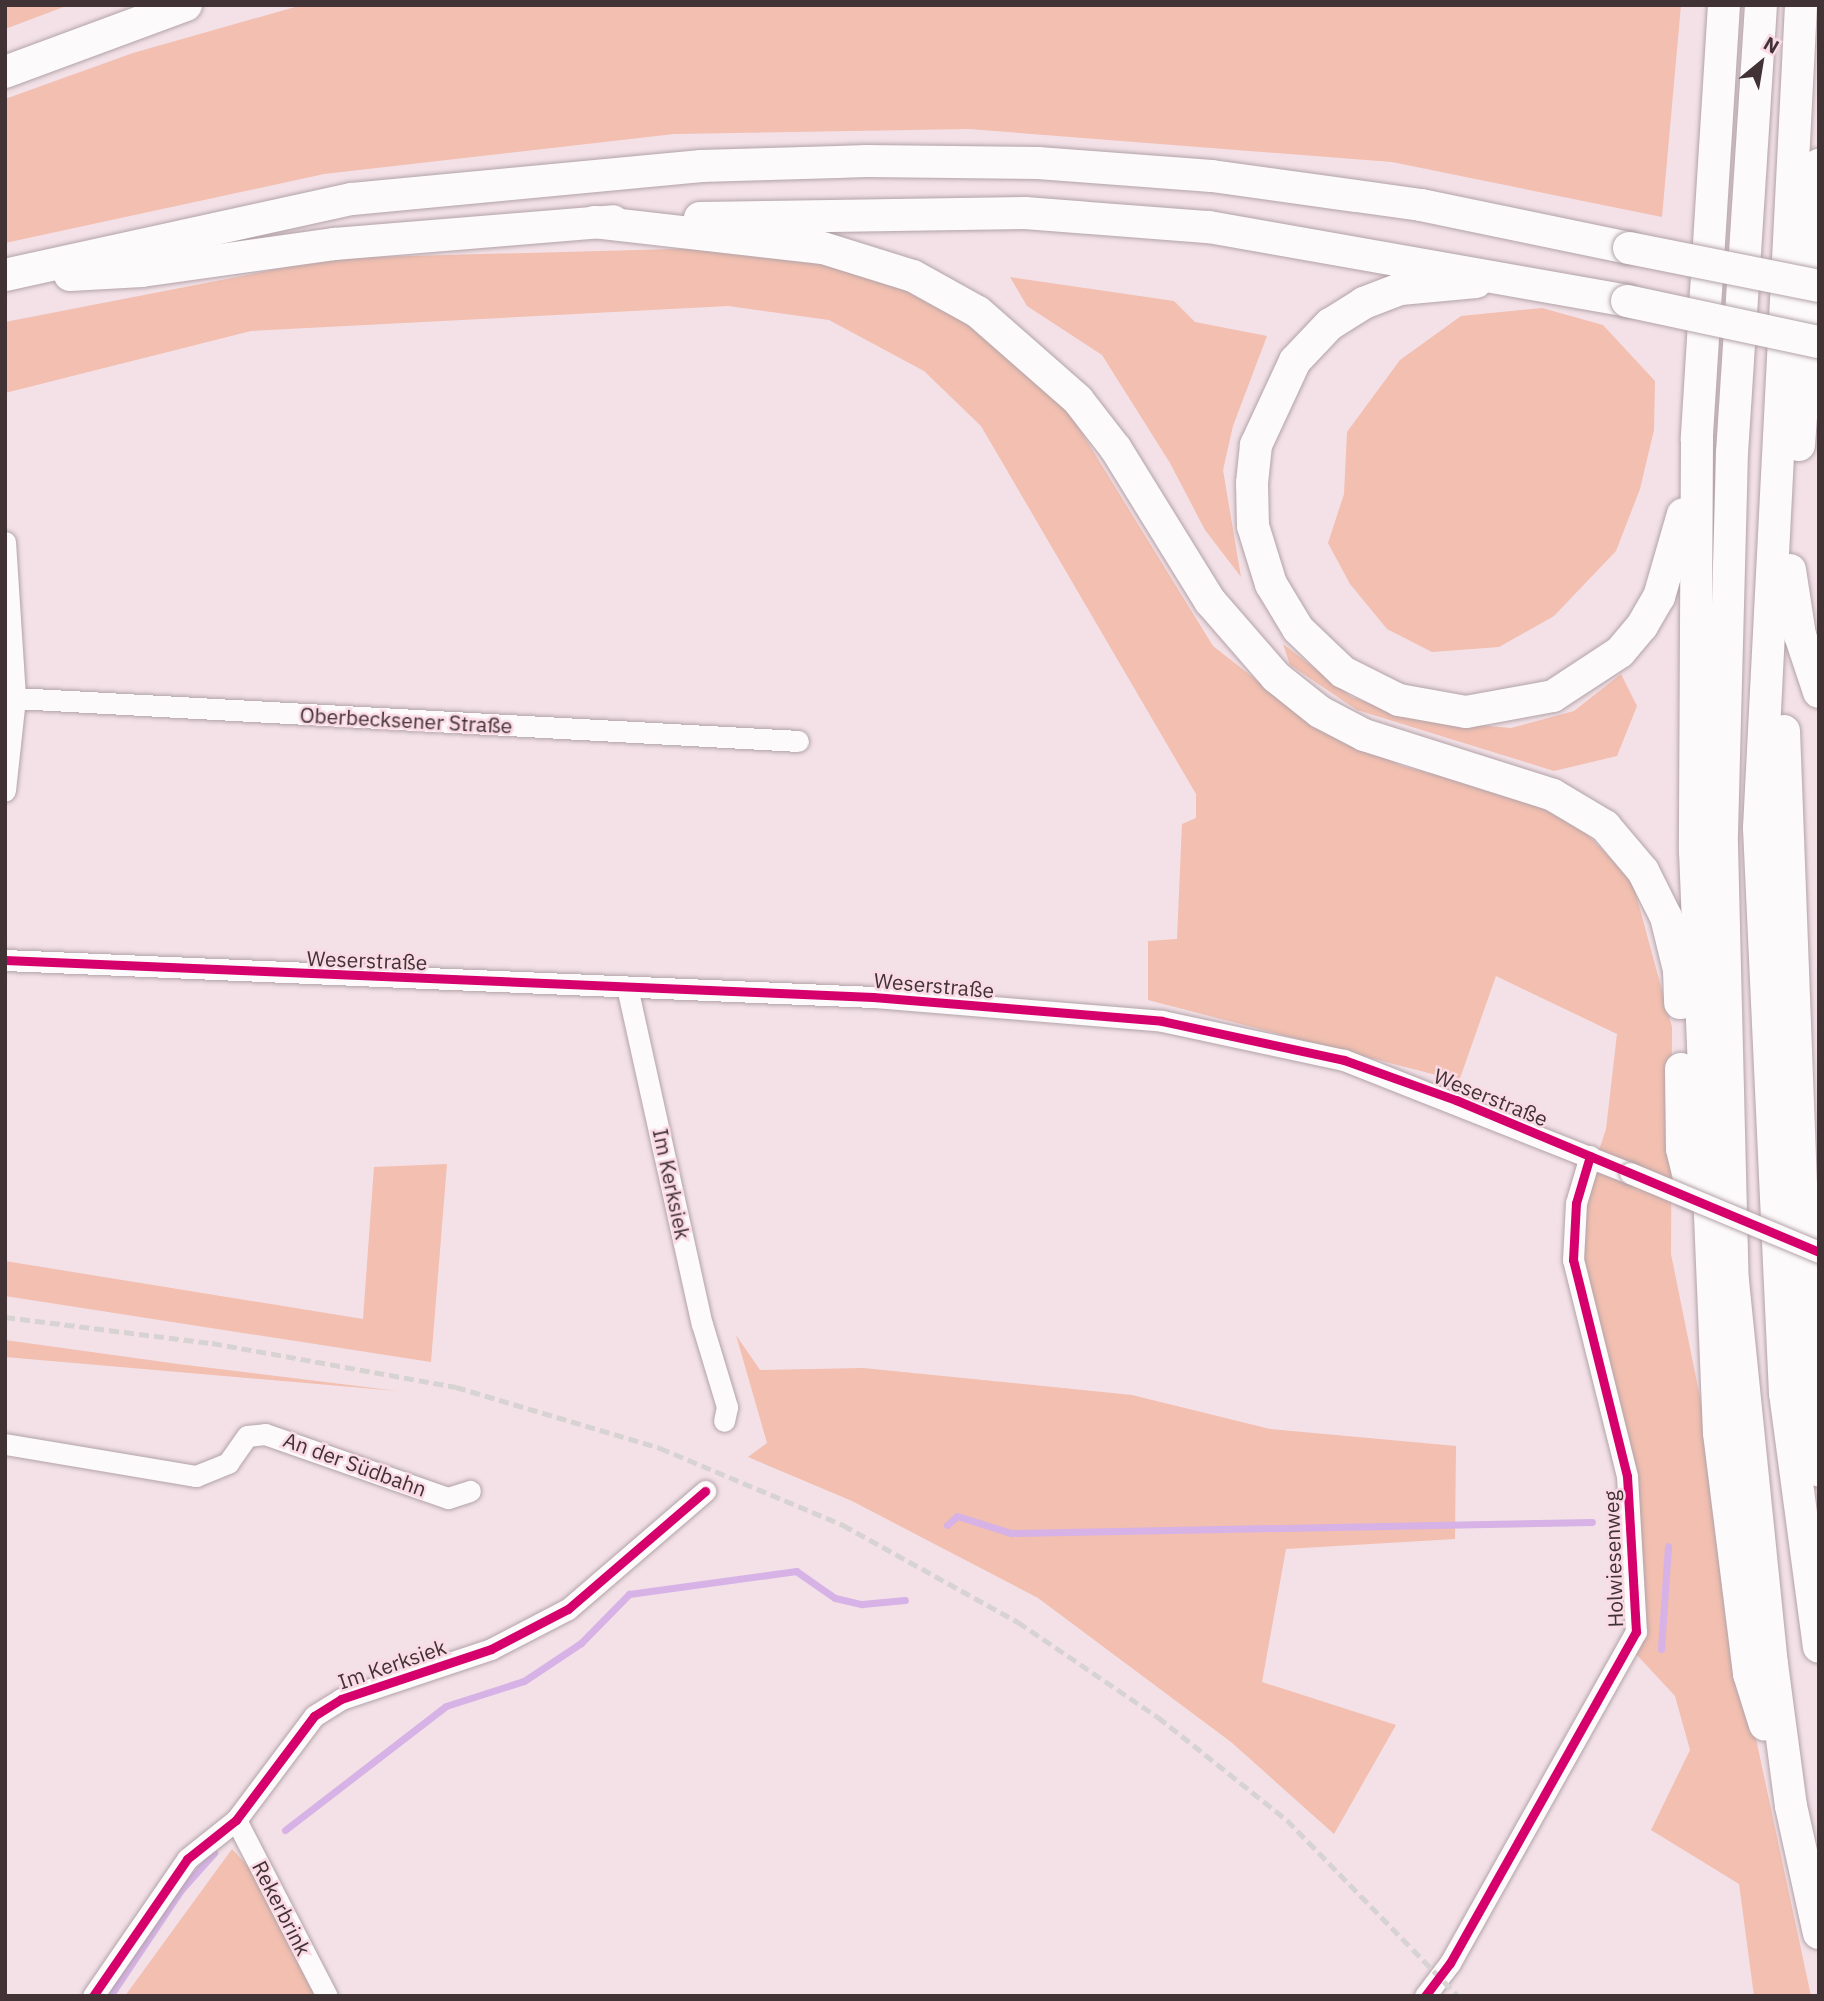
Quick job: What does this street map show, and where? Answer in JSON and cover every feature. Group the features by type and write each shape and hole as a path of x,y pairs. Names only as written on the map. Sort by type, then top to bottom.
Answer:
{"highway":[{"path":"5,72 186,5"},
{"path":"1724,5 1697,438 1695,851 1709,1261 1719,1433 1749,1674 1791,1806 1819,1933"},
{"path":"1761,5 1732,452 1722,845 1733,1281 1791,1806"},
{"path":"1801,5 1759,828 1785,1393 1819,1647"},
{"path":"5,277 352,199 701,166 867,161 1038,163 1212,176 1421,205 1819,286"},
{"path":"1819,165 1790,570 1782,766 1807,1345 1819,1470"},
{"path":"5,277 142,271 335,243 594,222 864,212 1025,213 1209,227 1540,284 1819,342"},
{"path":"594,222 823,247 913,276 978,312 1035,356 1078,400 1116,449 1210,601 1276,677 1320,712 1364,735 1553,794 1605,827 1643,871 1665,917 1679,970 1682,1149 1709,1261"},
{"path":"1540,284 1470,282 1400,289 1330,324 1295,361 1256,445 1252,483 1253,526 1271,584 1298,629 1343,672 1399,700 1432,708 1465,712 1526,704 1577,685 1620,652 1659,597 1678,542 1697,438"},
{"path":"1790,570 1800,635 1819,692"},
{"path":"1807,1345 1819,1207"}],"street":[{"path":"5,542 15,698 5,790"},
{"name":"Oberbecksener Straße","path":"15,698 798,741"},
{"name":"Weserstraße","path":"5,960 873,997 1162,1021 1344,1060 1590,1156 1819,1252"},
{"name":"Im Kerksiek","path":"627,987 702,1324 727,1408 724,1421"},
{"name":"Holwiesenweg","path":"1425,1996 1450,1963 1636,1632 1627,1476 1573,1260 1576,1203 1590,1156"},
{"name":"An der Südbahn","path":"5,1444 197,1476 229,1463 247,1437 265,1434 448,1498 470,1492"},
{"name":"Im Kerksiek","path":"93,1996 187,1859 236,1820 314,1716 341,1699 491,1648 568,1609 705,1491"},
{"name":"Rekerbrink","path":"236,1820 327,1996"}],"shaded area":[{"path":"5,5 69,5 5,29"},
{"path":"302,5 1681,5 1662,217 1392,162 969,129 674,134 324,174 5,243 5,99 133,53"},
{"path":"748,247 875,272 964,320 1061,399 1213,646 1306,719 1402,766 1514,795 1581,828 1632,880 1672,1027 1671,1254 1705,1422 1755,1734 1811,1996 1754,1996 1739,1884 1651,1830 1690,1750 1675,1696 1635,1653 1636,1542 1584,1268 1580,1208 1606,1129 1617,1034 1496,976 1459,1081 1148,1000 1148,941 1177,939 1182,824 1196,818 1196,794 981,426 924,371 829,320 728,306 251,331 5,393 5,322 334,258"},
{"path":"1010,277 1174,301 1195,322 1267,336 1233,426 1223,470 1241,577 1205,530 1170,463 1102,355 1027,306"},
{"path":"1542,308 1603,325 1655,381 1654,430 1640,489 1616,551 1554,616 1499,647 1432,652 1387,629 1350,584 1328,543 1344,494 1347,432 1400,360 1461,316"},
{"path":"1283,644 1352,697 1413,719 1511,728 1574,711 1621,674 1637,706 1617,756 1554,771 1357,710 1290,665"},
{"path":"447,1164 431,1362 5,1296 5,1261 363,1319 374,1167"},
{"path":"736,1335 760,1370 863,1368 1132,1395 1270,1429 1456,1446 1455,1539 1286,1549 1262,1682 1396,1725 1334,1834 1231,1742 1038,1598 852,1501 748,1457 767,1443"},
{"path":"5,1340 178,1364 398,1391 5,1357"},
{"path":"232,1849 285,1906 322,1996 125,1996"}],"waterway":[{"path":"947,1525 957,1516 1011,1533 1592,1522"},
{"path":"1661,1649 1668,1546"},
{"path":"285,1830 446,1706 524,1681 581,1643 629,1594 796,1571 835,1598 862,1604 905,1600"},
{"path":"110,1996 181,1890 214,1853"}],"railway":[{"path":"5,1317 212,1343 456,1387 660,1448 843,1525 1018,1622 1158,1717 1287,1820 1458,1996"}],"cycle path":[{"path":"5,960 873,997 1162,1021 1344,1060 1456,1100 1819,1252"},
{"path":"1425,1996 1450,1963 1636,1632 1627,1476 1573,1260 1576,1203 1590,1156"},
{"path":"93,1996 187,1859 236,1820 314,1716 341,1699 491,1649 568,1609 705,1491"}]}
